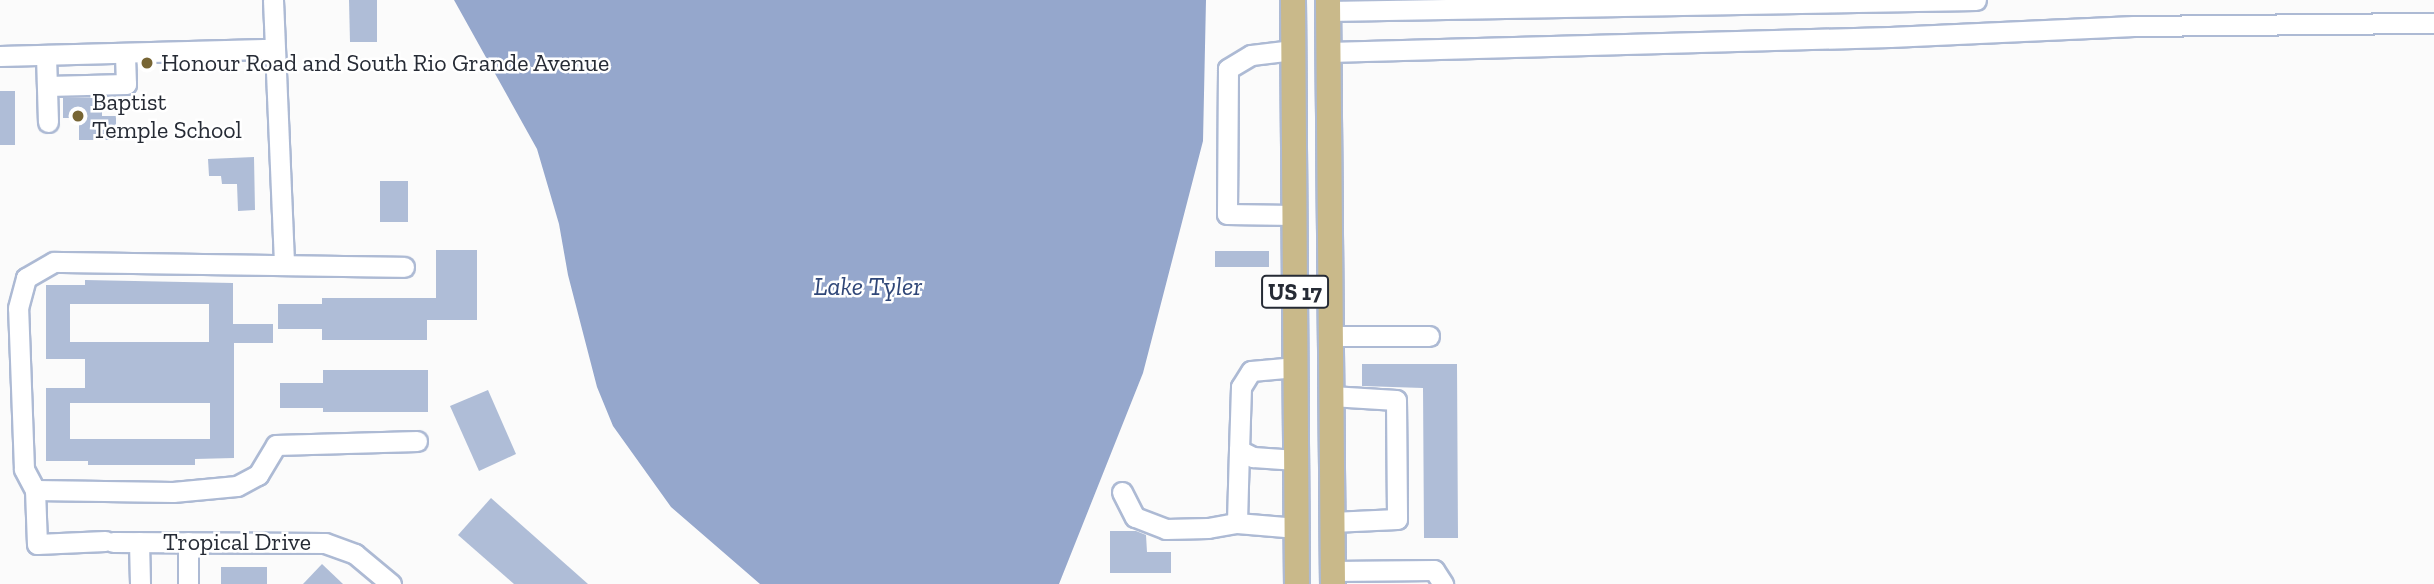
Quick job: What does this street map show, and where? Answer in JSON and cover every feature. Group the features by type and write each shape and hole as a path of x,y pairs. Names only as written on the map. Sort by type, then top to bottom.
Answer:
{"main road":[{"name":"US 17","path":"1293,0 1297,584"},
{"name":"US 17","path":"1323,4 1328,52 1333,577"},
{"path":"1293,50 1307,58 1318,78 1328,122"}],"street":[{"path":"273,0 284,264"},
{"path":"1323,4 1976,0"},
{"path":"1328,52 1890,37 2134,26 2434,23"},
{"path":"0,56 273,49"},
{"path":"1293,50 1251,55 1228,69 1227,214 1294,215"},
{"path":"47,86 126,84 125,53"},
{"path":"46,55 48,122"},
{"path":"404,267 54,262 26,278 18,308 24,469 34,490 173,492 237,486 258,475 276,445 417,442"},
{"path":"1331,336 1429,336"},
{"path":"1237,523 1241,387 1251,371 1296,367"},
{"path":"1331,396 1396,400 1397,519 1332,522"},
{"path":"1239,450 1253,457 1296,460"},
{"name":"Tropical Drive","path":"34,490 37,544 109,541 325,543 355,554 391,584"},
{"path":"1122,492 1135,517 1166,529 1208,528 1237,523 1297,528"},
{"path":"139,542 140,584"},
{"path":"188,542 188,584"},
{"path":"1333,577 1434,570 1443,584"}],"water":[{"name":"Lake Tyler","path":"454,0 1206,0 1203,141 1143,373 1059,584 760,584 671,507 613,426 597,387 568,275 559,224 537,149"}],"building":[{"path":"349,0 377,0 377,42 350,42"},
{"path":"0,91 15,91 15,145 0,145"},
{"path":"102,97 102,116 116,116 116,140 79,140 79,118 63,118 63,98"},
{"path":"254,157 255,210 238,211 237,184 222,184 221,176 209,176 208,159"},
{"path":"380,181 408,181 408,222 380,222"},
{"path":"436,250 477,250 477,320 427,320 427,340 322,340 322,329 278,329 278,304 322,304 322,298 436,298"},
{"path":"1215,251 1269,251 1269,267 1215,267"},
{"path":"85,280 233,283 233,324 273,324 273,343 234,343 234,458 195,459 195,465 88,465 88,461 46,461 46,388 85,388 85,359 46,359 46,285 85,285","holes":["70,304 209,304 209,342 70,342","70,403 210,403 210,439 70,439"]},
{"path":"1362,364 1457,364 1458,538 1424,538 1423,388 1362,386"},
{"path":"323,370 428,370 428,412 323,412 323,408 280,408 280,383 323,383"},
{"path":"488,390 516,454 479,471 450,406"},
{"path":"491,498 588,584 514,584 458,535"},
{"path":"1110,531 1136,531 1146,535 1147,552 1171,552 1171,573 1110,573"},
{"path":"322,564 343,584 303,584"},
{"path":"221,567 267,567 267,584 221,584"}],"place":[{"name":"Honour Road and South Rio Grande Avenue","path":"147,63"},
{"name":"Baptist Temple School","path":"78,116"}]}
